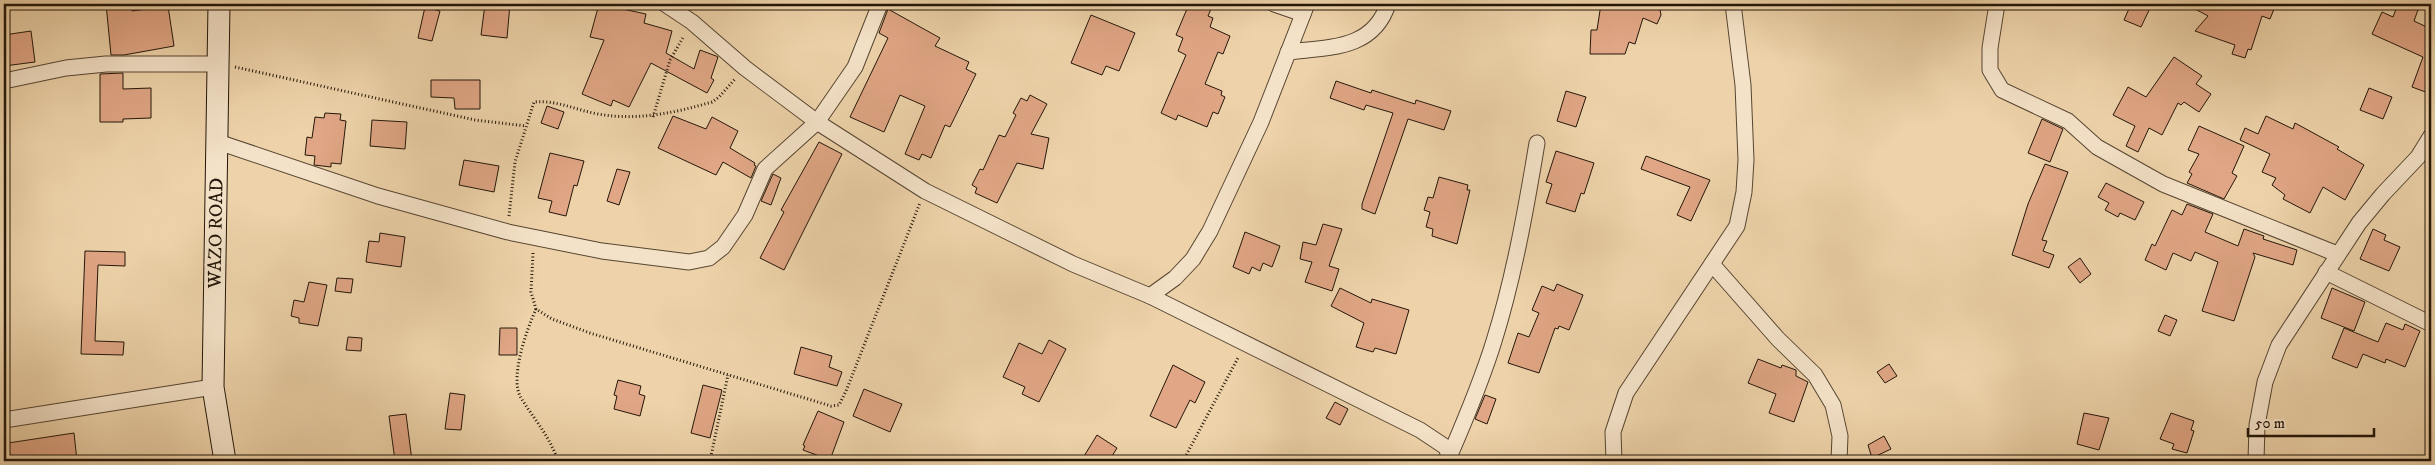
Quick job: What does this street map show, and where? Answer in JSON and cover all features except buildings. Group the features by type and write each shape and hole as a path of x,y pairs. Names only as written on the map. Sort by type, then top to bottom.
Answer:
{"main road":[{"name":"WAZO ROAD","path":"219,4 213,387 225,461"}],"street":[{"path":"665,4 692,22 745,68 817,122 924,191 1073,264 1150,296 1420,430 1448,448 1450,458"},
{"path":"218,142 378,196 508,232 602,251 689,262 709,258 723,247 745,215 765,168 817,122 855,67 880,4"},
{"path":"1150,296 1175,278 1193,259 1210,231 1261,122 1305,9 1274,4"},
{"path":"1288,52 1353,42 1368,35 1378,26 1388,4"},
{"path":"1614,461 1612,432 1626,392 1737,226 1744,192 1746,160 1743,86 1733,4"},
{"path":"1997,4 1990,48 1990,70 2002,90 2068,121 2096,147 2163,184 2337,254"},
{"path":"4,80 66,68 106,64 217,64"},
{"path":"2256,461 2257,425 2265,382 2279,345 2337,254 2382,194 2425,160 2431,136"},
{"path":"1450,458 1476,394 1494,340 1528,199 1537,143"},
{"path":"1712,264 1778,340 1814,375 1833,405 1840,436 1839,461"},
{"path":"2326,272 2431,324"},
{"path":"4,420 213,387"}],"path":[{"path":"652,117 670,60 692,22"},
{"path":"217,64 475,120 526,126"},
{"path":"508,232 516,162 534,102 550,101 598,114 652,117 712,102 719,97 745,68"},
{"path":"536,309 552,319 590,333 831,406 839,405 924,191"},
{"path":"534,237 532,292 536,309 523,342 518,391 540,425 558,461"},
{"path":"1183,461 1245,344"},
{"path":"710,461 728,375"}]}
